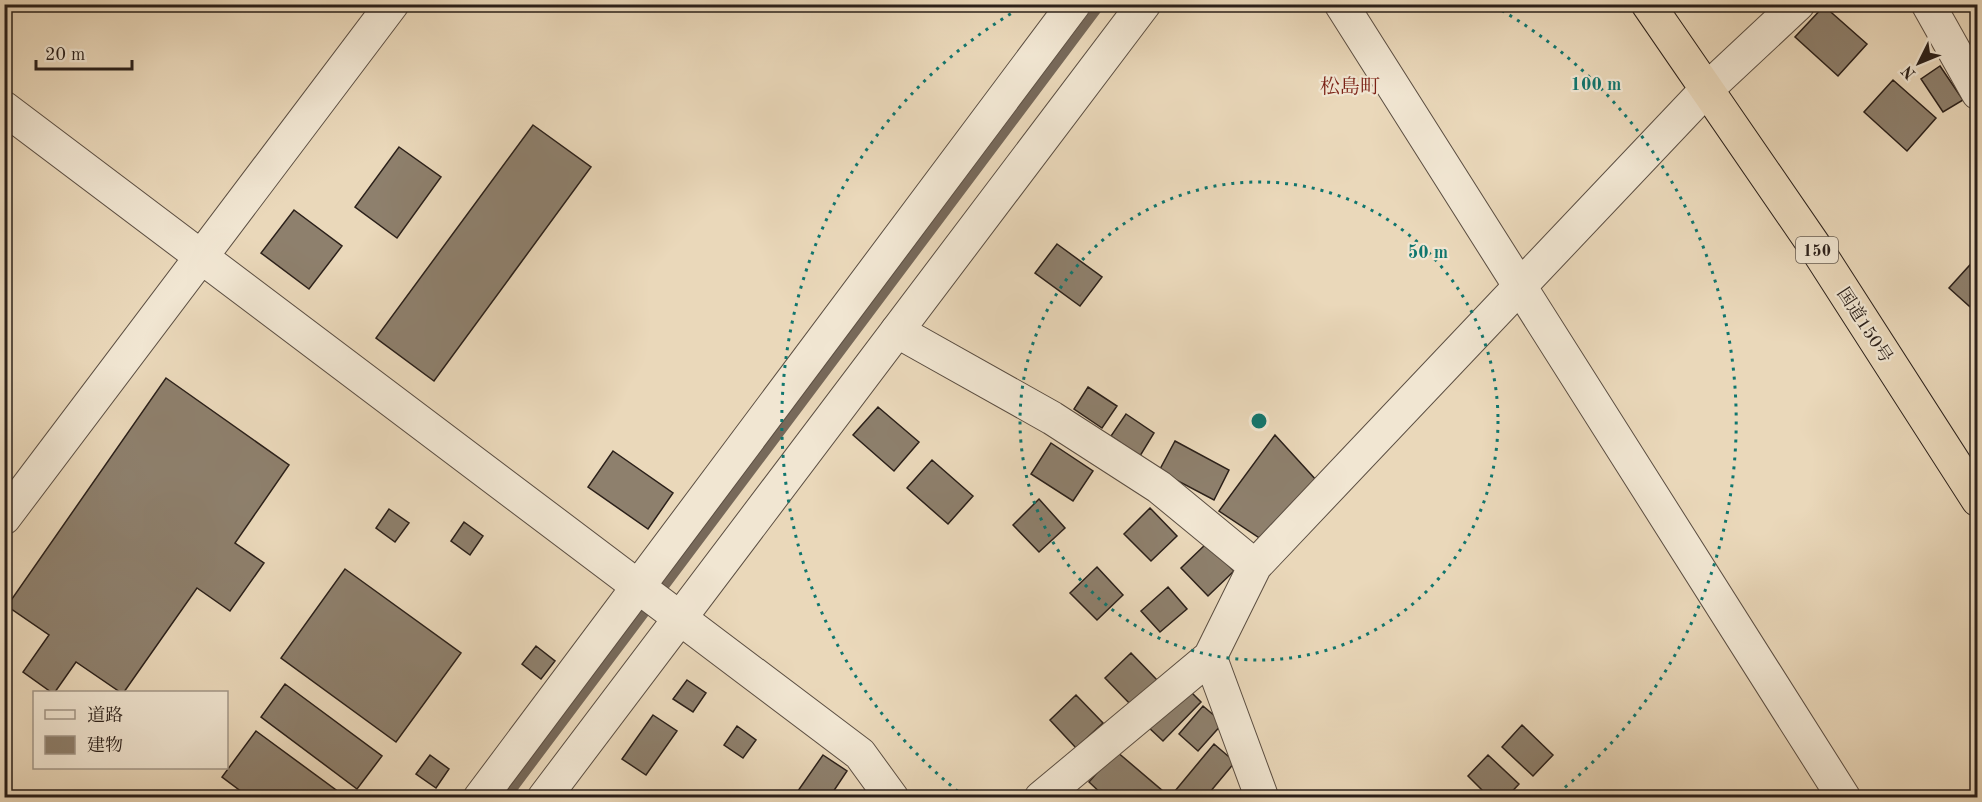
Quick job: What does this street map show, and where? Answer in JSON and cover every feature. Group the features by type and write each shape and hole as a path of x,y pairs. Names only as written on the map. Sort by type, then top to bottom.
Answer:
{"highway":[{"name":"国道150号","path":"1648,4 1820,254 1977,500"}],"street":[{"path":"4,518 392,4"},
{"path":"544,798 657,602 1074,4"},
{"path":"480,798 897,331 1144,4"},
{"path":"1341,4 1844,798"},
{"path":"1041,798 1210,657 1255,566 1706,90 1798,4"},
{"path":"1928,4 1977,93"},
{"path":"4,108 860,754 892,798"},
{"path":"897,331 1052,418 1159,487 1255,566"},
{"path":"1210,657 1262,798"}],"building":[{"path":"1824,6 1867,44 1838,76 1795,37"},
{"path":"1940,66 1963,100 1943,112 1921,79"},
{"path":"1893,80 1936,118 1907,151 1864,112"},
{"path":"533,125 591,167 434,381 376,338"},
{"path":"399,147 441,177 397,238 355,207"},
{"path":"294,210 342,246 309,289 261,253"},
{"path":"1057,244 1102,277 1080,306 1035,273"},
{"path":"1978,256 1978,314 1949,288"},
{"path":"166,378 289,465 235,543 264,563 230,611 197,588 125,691 119,691 76,662 56,691 50,691 23,672 49,635 7,606"},
{"path":"1088,387 1117,406 1102,428 1074,409"},
{"path":"878,407 919,442 894,471 853,435"},
{"path":"1126,414 1154,433 1140,456 1111,436"},
{"path":"1275,435 1317,481 1261,539 1219,511"},
{"path":"1175,441 1229,470 1214,500 1159,471"},
{"path":"1051,443 1093,471 1073,501 1031,474"},
{"path":"613,451 673,493 648,529 588,487"},
{"path":"932,460 973,496 948,524 907,488"},
{"path":"1039,499 1065,528 1039,552 1013,525"},
{"path":"1150,508 1177,536 1151,561 1124,534"},
{"path":"389,509 409,523 395,542 376,528"},
{"path":"464,522 483,536 470,555 451,541"},
{"path":"1207,543 1234,571 1208,596 1181,568"},
{"path":"1097,567 1123,595 1097,620 1070,593"},
{"path":"345,569 461,653 396,742 281,658"},
{"path":"1168,587 1187,609 1160,632 1141,611"},
{"path":"536,646 555,661 541,679 522,664"},
{"path":"1131,653 1158,681 1132,706 1105,678"},
{"path":"687,680 706,693 693,712 673,699"},
{"path":"285,684 382,756 357,789 261,717"},
{"path":"1185,686 1201,702 1163,741 1146,725"},
{"path":"1076,695 1103,723 1076,748 1050,720"},
{"path":"1203,706 1223,723 1198,751 1179,734"},
{"path":"653,715 677,731 646,775 622,759"},
{"path":"1522,725 1553,755 1533,776 1502,747"},
{"path":"737,726 756,740 743,758 724,745"},
{"path":"256,731 347,798 250,798 222,777"},
{"path":"1214,744 1235,762 1205,798 1182,798 1175,791"},
{"path":"1116,751 1164,792 1160,798 1106,798 1089,782"},
{"path":"430,755 449,769 436,788 416,774"},
{"path":"823,755 847,771 829,798 793,798"},
{"path":"1488,755 1519,784 1506,798 1490,798 1468,776"}],"waterway":[{"path":"506,798 1101,4"}],"district":[{"name":"松島町","path":"1350,86"}]}
